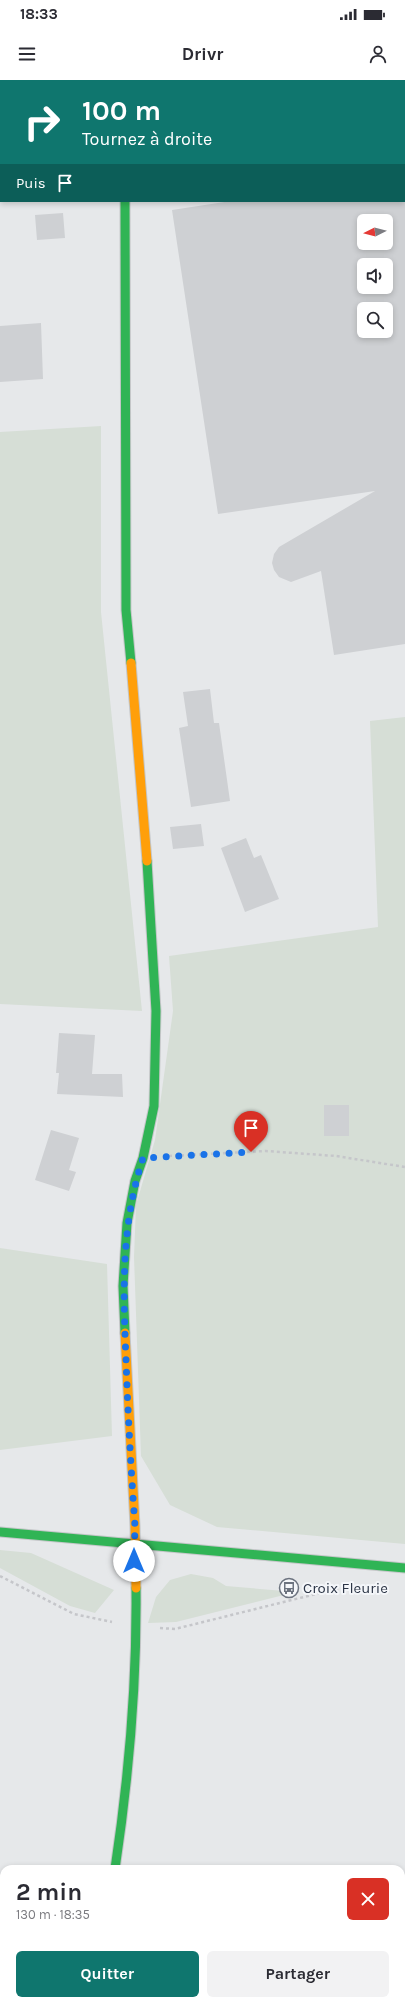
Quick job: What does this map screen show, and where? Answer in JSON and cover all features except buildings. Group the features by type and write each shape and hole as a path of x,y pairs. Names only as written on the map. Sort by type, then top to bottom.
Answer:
{"street":[{"path":"116,1865 126,1796 136,1625 123,1286 127,1223 135,1182 143,1158 154,1106 156,1011 145,827 126,610 125,202"},
{"path":"0,1532 405,1568"}],"path":[{"path":"143,1158 266,1151 336,1156 405,1167"},
{"path":"0,1576 74,1614 150,1628 175,1629 343,1587"}],"shaded area":[{"path":"101,426 101,612 142,1011 0,1004 0,432"},
{"path":"405,717 405,1544 217,1527 170,1505 141,1456 134,1257 136,1205 155,1140 173,1011 169,956 378,927 370,721"},
{"path":"0,1248 107,1264 112,1436 0,1450"},
{"path":"0,1550 31,1553 114,1590 95,1613 70,1606 0,1568"},
{"path":"191,1574 213,1578 226,1586 296,1592 176,1622 148,1623 156,1597 170,1580"}],"traffic: fast":[{"path":"125,202 126,610 131,663"},
{"path":"125,1333 123,1286 127,1223 135,1181 143,1158 154,1106 156,1011 147,861"},
{"path":"0,1532 405,1568"},
{"path":"116,1865 131,1729 135,1658 136,1588"}],"traffic: slow":[{"path":"131,663 147,861"},
{"path":"125,1333 135,1526 136,1588"}],"place":[{"name":"Croix Fleurie","path":"289,1588"}],"route":[{"path":"134,1561 135,1526 127,1397 123,1286 127,1223 135,1182 143,1158 251,1152"}]}
